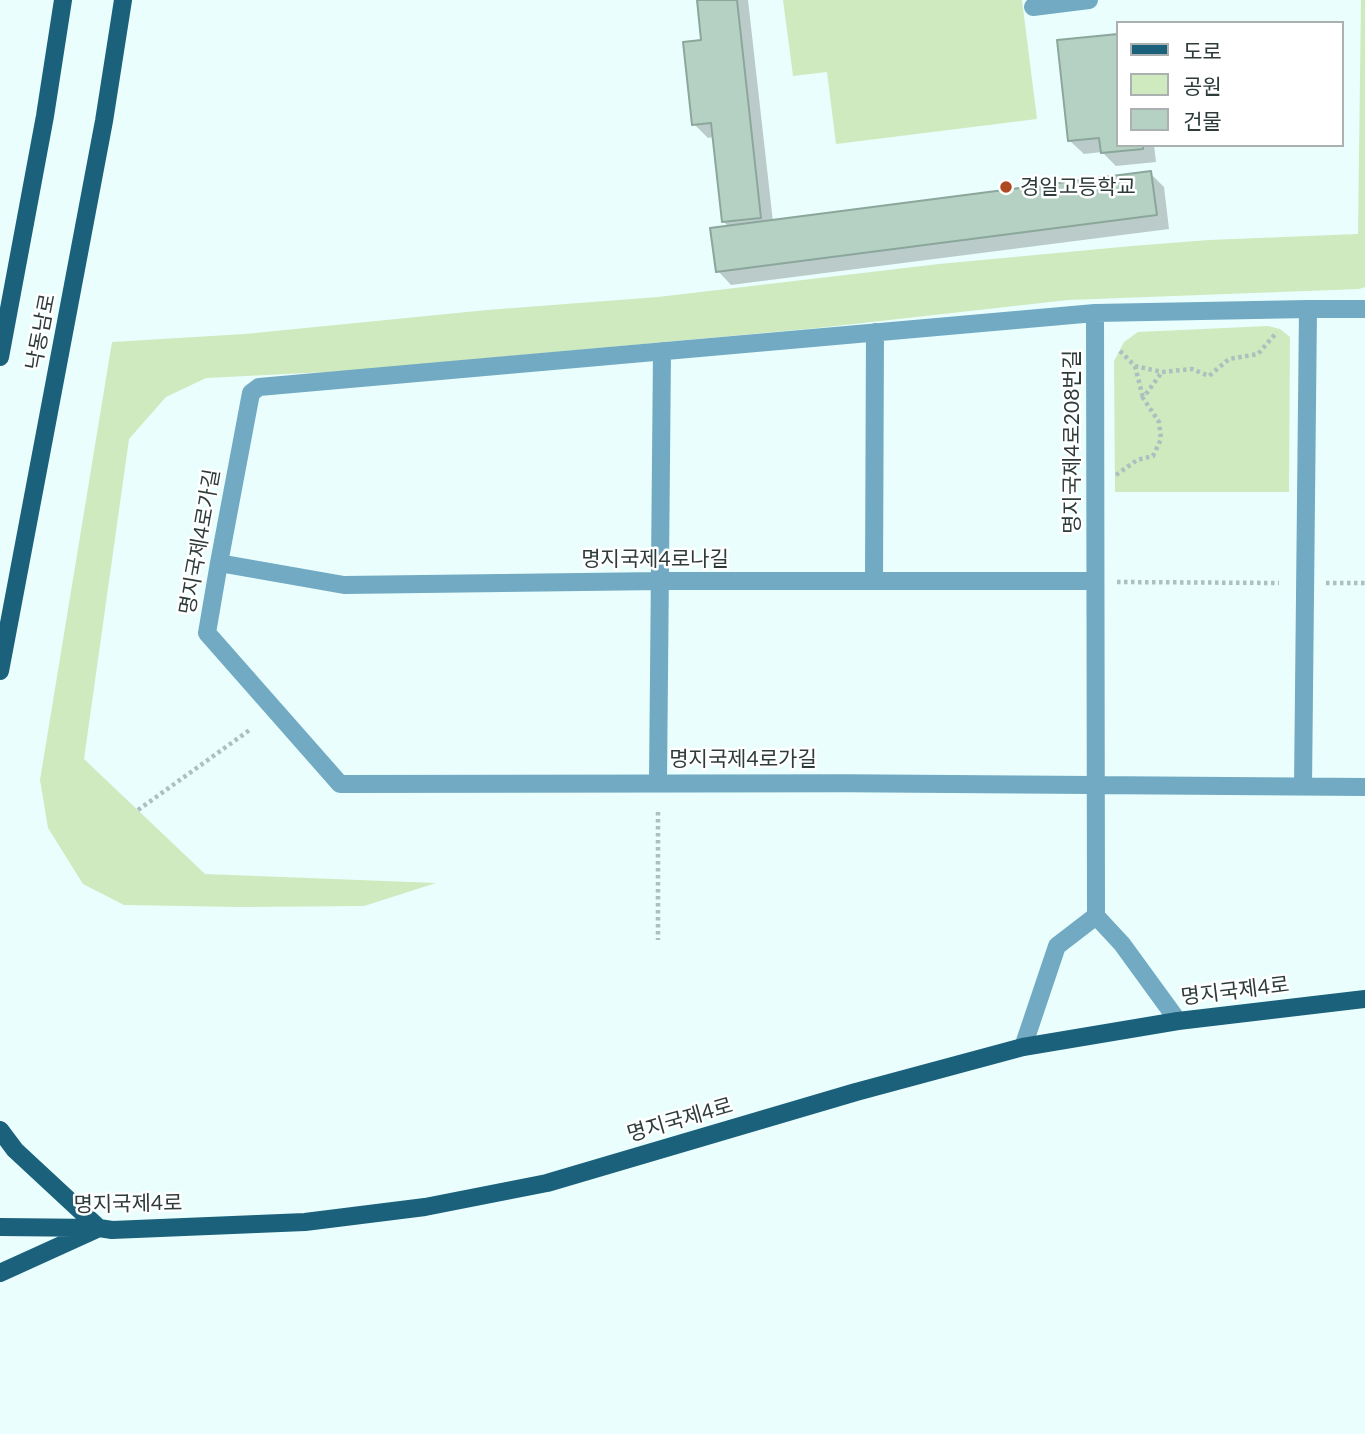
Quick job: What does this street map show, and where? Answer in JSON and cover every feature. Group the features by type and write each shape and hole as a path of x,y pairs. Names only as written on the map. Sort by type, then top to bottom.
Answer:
{"main road":[{"name":"낙동남로","path":"0,358 45,116 63,0"},
{"name":"낙동남로","path":"0,671 104,121 123,0"},
{"name":"명지국제4로","path":"0,1227 112,1230 305,1222 425,1207 547,1183 856,1092 1023,1047 1178,1021 1365,999"},
{"path":"0,1130 15,1150 99,1228 0,1273"}],"street":[{"path":"1033,7 1088,0"},
{"path":"1303,786 1308,309"},
{"path":"1095,313 1365,309"},
{"name":"명지국제4로가길","path":"1095,313 259,387 251,393 207,633 340,784 1096,783"},
{"name":"명지국제4로208번길","path":"1095,313 1096,916"},
{"path":"874,581 875,332"},
{"path":"658,782 662,351"},
{"name":"명지국제4로나길","path":"219,563 344,585 661,581 1094,581"},
{"path":"1096,783 1365,787"},
{"path":"1023,1047 1057,946 1096,916 1122,944 1178,1021"}],"path":[{"path":"1135,366 1162,372 1192,369 1209,376 1229,359 1258,354 1280,329"},
{"path":"1115,475 1136,460 1153,456 1161,439 1159,422 1143,398 1135,366 1120,351"},
{"path":"1143,398 1162,372"},
{"path":"1113,582 1279,583"},
{"path":"1322,583 1365,583"},
{"path":"138,810 251,729"},
{"path":"658,812 658,940"}],"green space":[{"path":"783,0 1022,0 1037,119 836,144 827,72 793,76"},
{"path":"1361,0 1365,0 1365,287 1359,289 1068,300 818,328 347,371 206,378 166,397 129,439 84,759 205,874 436,883 364,906 241,907 124,905 83,884 48,828 40,780 112,342 245,334 487,310 658,297 939,264 1132,246 1358,234"},
{"path":"1268,326 1280,329 1290,337 1289,492 1115,492 1114,361 1124,342 1138,332"}],"building":[{"path":"697,0 737,0 761,218 722,222 711,123 692,125 683,42 701,40"},
{"path":"1116,34 1116,147 1143,149 1101,153 1099,138 1068,141 1057,40"},
{"path":"1151,171 1157,215 716,272 710,228"}],"place":[{"name":"경일고등학교","path":"1006,187"}]}
